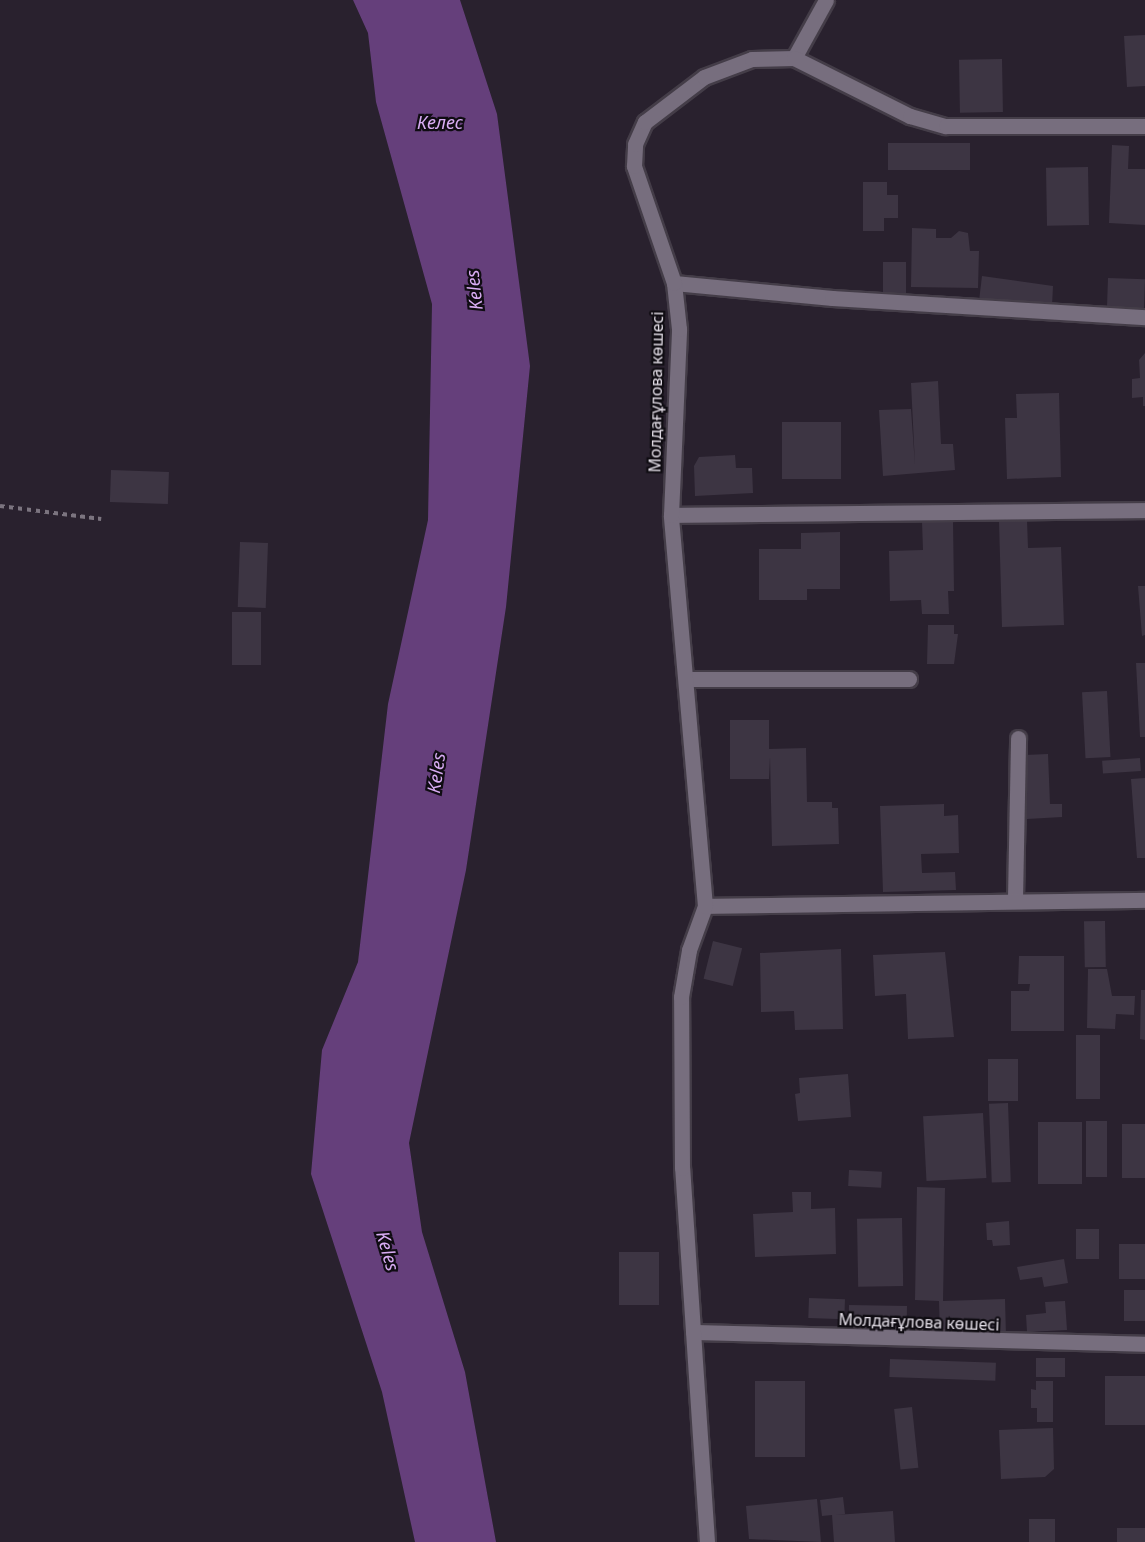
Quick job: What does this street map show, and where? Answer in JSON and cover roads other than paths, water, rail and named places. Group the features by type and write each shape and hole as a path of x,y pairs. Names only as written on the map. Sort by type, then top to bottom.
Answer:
{"street":[{"path":"794,58 826,0"},
{"name":"Молдағұлова көшесі","path":"706,1542 682,1168 681,997 690,950 705,906 671,515 679,329 674,283 634,166 635,144 645,122 704,77 752,59 794,58 910,116 946,126 1145,126"},
{"path":"674,283 832,298 1145,317"},
{"path":"671,515 1145,510"},
{"path":"686,679 909,679"},
{"path":"1015,899 1018,738"},
{"path":"705,906 1015,899 1145,900"},
{"name":"Молдағұлова көшесі","path":"693,1332 1145,1344"}],"water":[{"name":"Келес","path":"353,0 460,0 497,114 530,366 506,607 466,870 409,1143 422,1232 465,1372 496,1542 415,1542 382,1392 311,1174 322,1050 358,962 388,704 428,520 432,304 376,102 368,33"}],"water label":[{"name":"Keles","path":"474,290"},
{"name":"Keles","path":"436,773"},
{"name":"Keles","path":"388,1251"}]}
